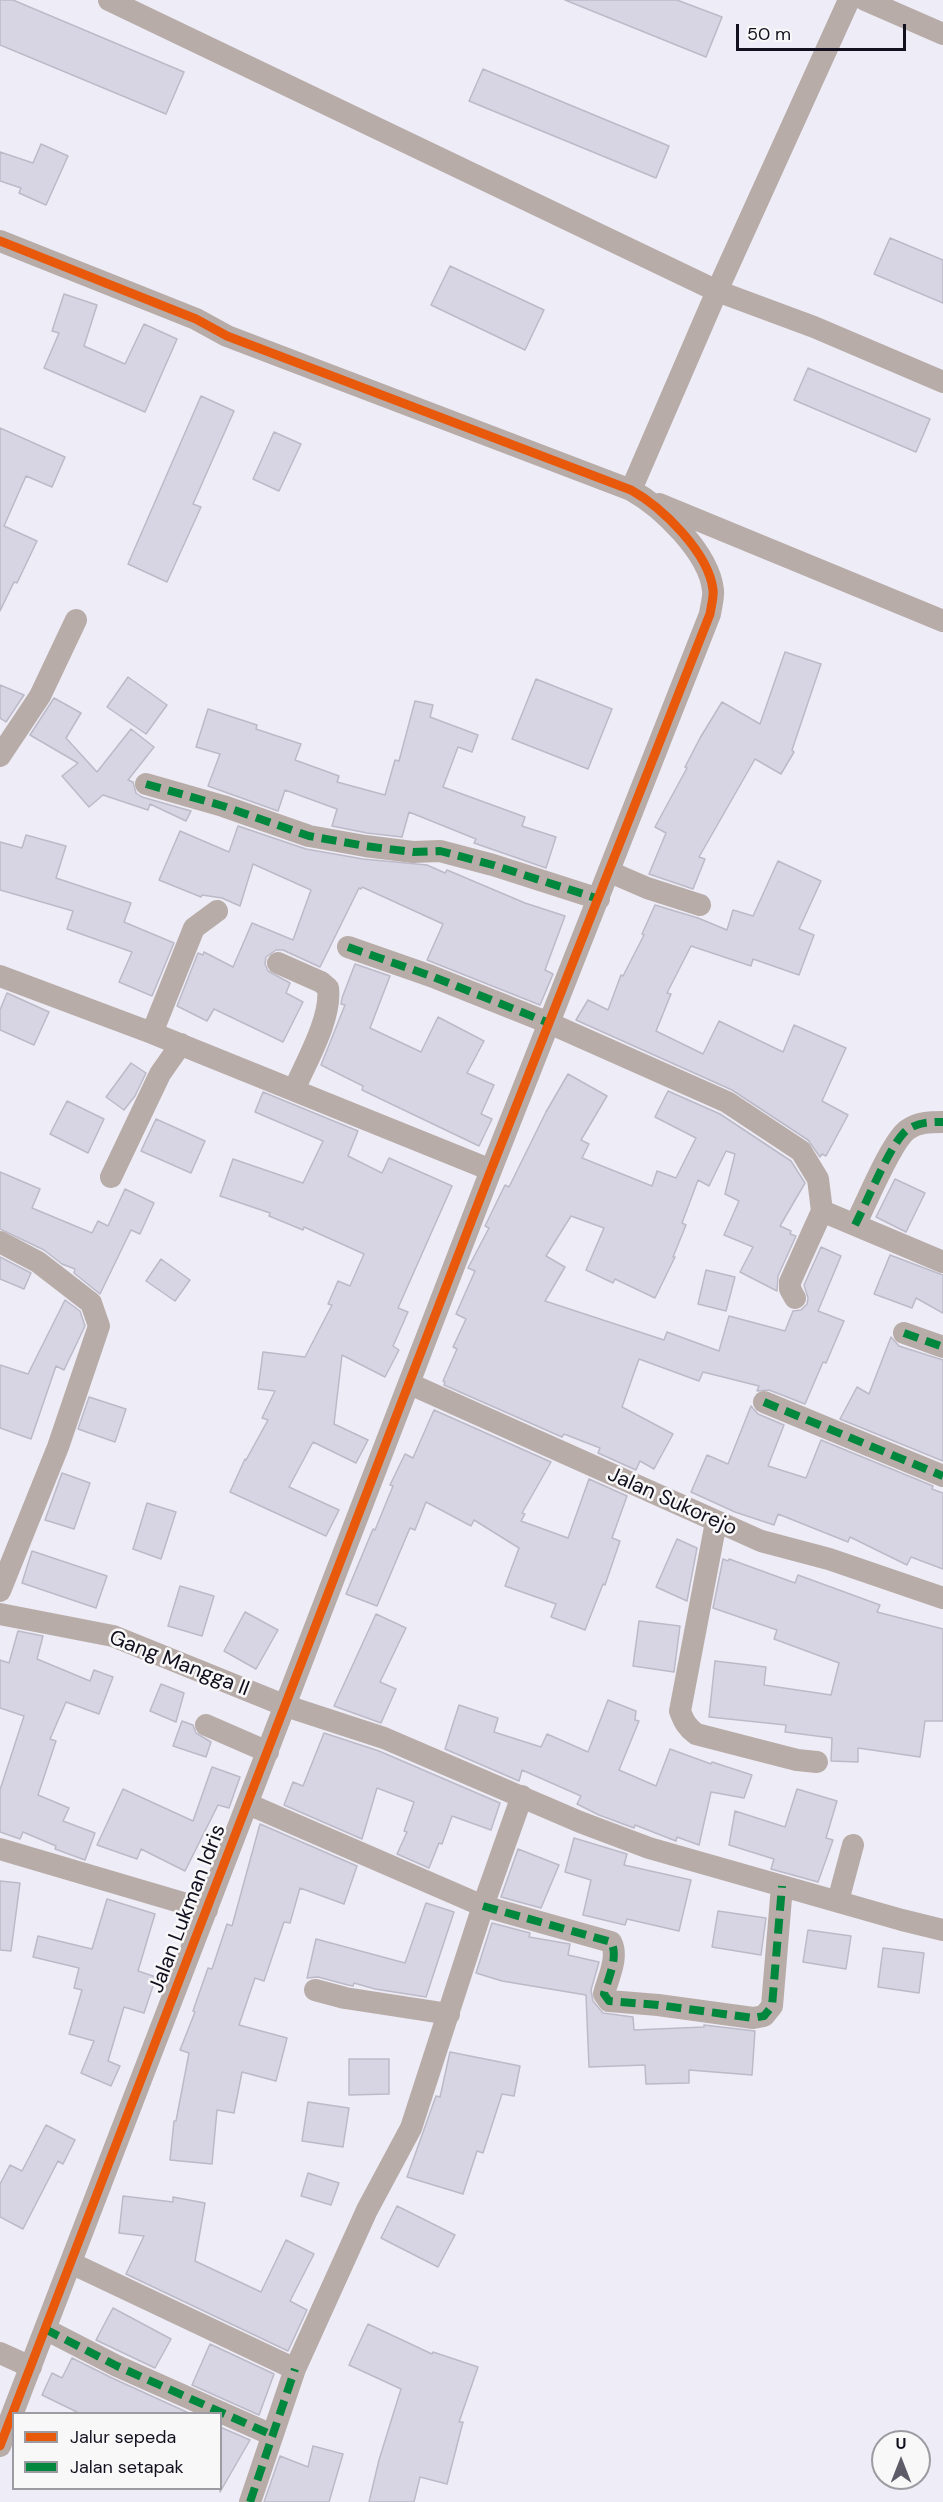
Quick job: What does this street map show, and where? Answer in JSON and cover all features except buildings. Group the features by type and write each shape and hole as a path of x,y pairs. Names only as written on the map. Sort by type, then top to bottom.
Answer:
{"street":[{"path":"109,0 717,291 814,327 943,382"},
{"path":"640,495 717,291 849,0"},
{"path":"865,0 943,33"},
{"path":"0,241 196,319 227,336 640,495 943,621"},
{"name":"Jalan Lukman Idris","path":"13,2412 491,1170 710,614 713,591 706,566 674,525 640,495"},
{"path":"0,756 40,696 76,620"},
{"path":"146,784 223,806 309,836 413,852 440,851 493,865 599,899"},
{"path":"610,872 647,888 700,906"},
{"path":"152,1033 194,928 218,911"},
{"path":"348,947 431,976 549,1023 728,1102 801,1150 818,1179 822,1211 790,1282 789,1289 795,1298"},
{"path":"278,963 321,982 328,988 327,1013 294,1090"},
{"path":"0,976 181,1044 491,1170"},
{"path":"111,1178 160,1074 181,1044"},
{"path":"855,1225 896,1143 905,1131 917,1124 943,1122"},
{"path":"822,1211 943,1262"},
{"path":"0,1242 38,1262 91,1303 99,1326 58,1447 0,1591"},
{"path":"904,1333 943,1347"},
{"name":"Jalan Sukorejo","path":"410,1384 760,1541 829,1559 943,1598"},
{"path":"764,1401 943,1476"},
{"path":"716,1522 680,1711 686,1727 696,1734 722,1741 797,1760 817,1762"},
{"name":"Gang Mangga II","path":"0,1614 113,1636 286,1706 384,1738 580,1822 649,1848 943,1930"},
{"path":"206,1725 268,1752"},
{"path":"250,2502 295,2369 367,2210 411,2128 483,1906 522,1796"},
{"path":"248,1804 483,1906 611,1942 614,1948 613,1963 604,1994 609,2001 658,2004 753,2018 764,2016 772,2006 782,1886"},
{"path":"838,1901 853,1845"},
{"path":"0,1849 207,1910"},
{"path":"315,1990 345,1998 449,2014"},
{"path":"71,2263 295,2369"},
{"path":"45,2329 117,2366 220,2412"},
{"path":"0,2353 31,2367"},
{"path":"222,2413 272,2435"},
{"name":"Jalan Lukman Idris","path":"0,2446 12,2415"}],"marked path":[{"path":"146,784 223,806 309,836 413,852 440,851 493,865 599,899"},
{"path":"348,947 431,976 549,1023"},
{"path":"855,1225 886,1160 901,1137 915,1125 943,1122"},
{"path":"904,1333 943,1347"},
{"path":"764,1402 943,1476"},
{"path":"483,1906 611,1942 614,1954 604,1994 609,2001 753,2018 764,2016 772,2006 782,1886"},
{"path":"45,2329 117,2366 220,2412"},
{"path":"250,2502 295,2369"},
{"path":"222,2413 272,2435"}],"cycle path":[{"path":"0,241 196,319 227,336 631,490 670,519 682,533 703,561 710,576 713,593 710,614 491,1170 13,2412"},
{"path":"0,2446 12,2415"}]}
